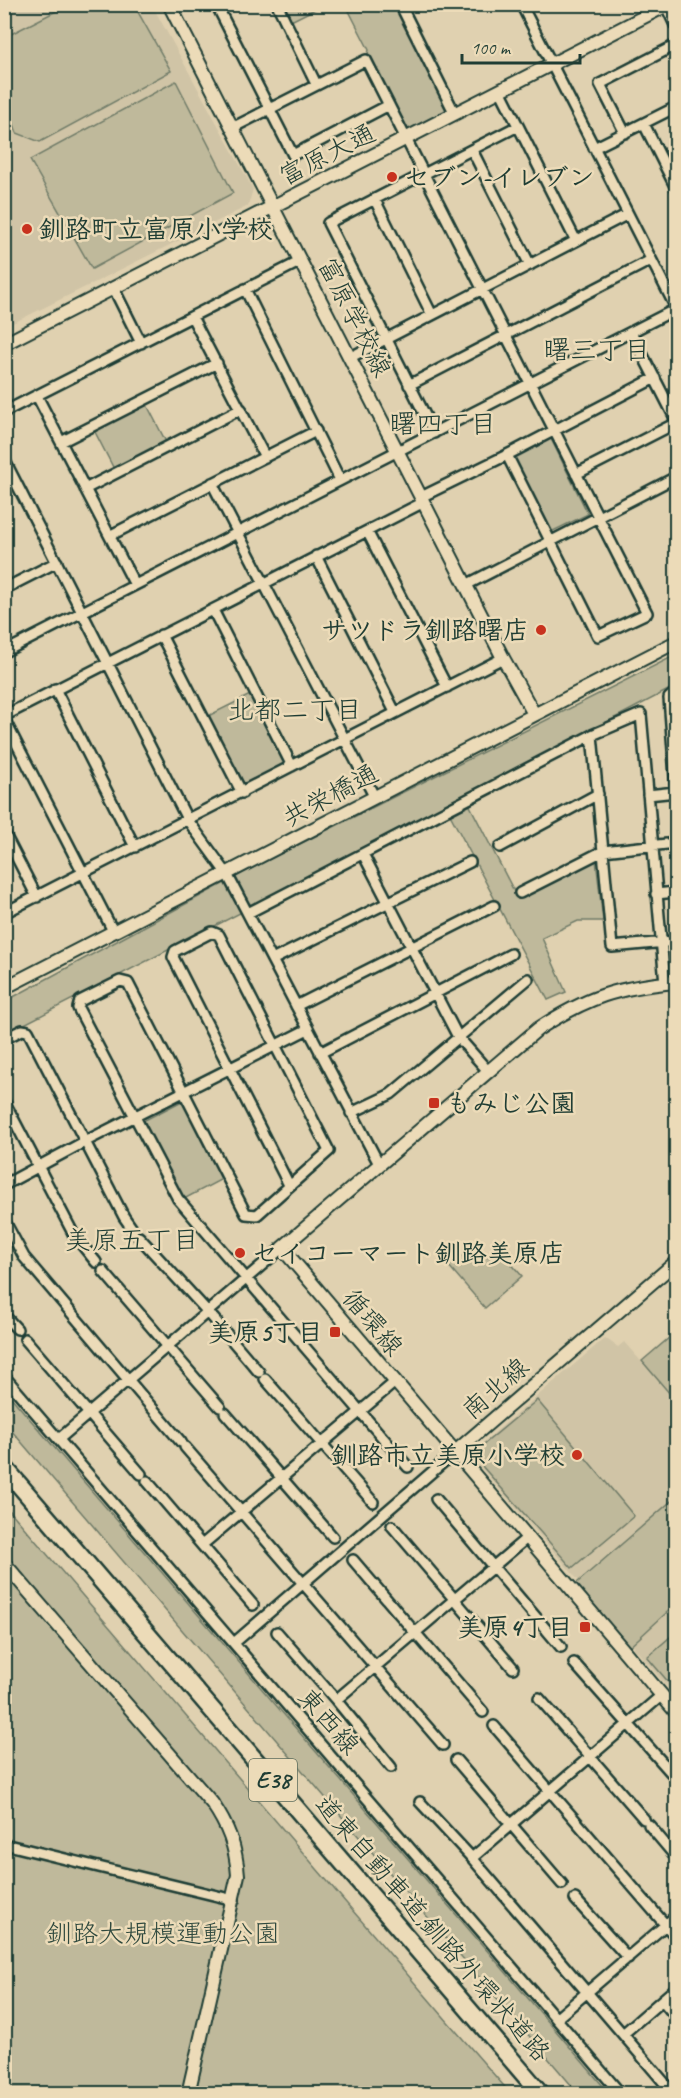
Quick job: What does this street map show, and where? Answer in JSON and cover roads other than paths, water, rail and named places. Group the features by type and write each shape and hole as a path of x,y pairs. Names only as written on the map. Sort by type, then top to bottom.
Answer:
{"highway":[{"name":"道東自動車道;釧路外環状道路","path":"4,1467 541,2094"},
{"name":"道東自動車道;釧路外環状道路","path":"4,1477 534,2094"}],"street":[{"path":"216,4 292,154 389,105"},
{"path":"278,4 316,84"},
{"path":"400,4 456,114"},
{"path":"4,652 676,309 521,4"},
{"path":"667,5 676,27"},
{"name":"富原大通","path":"4,344 667,5"},
{"name":"富原学校線","path":"172,6 232,128 503,658 534,714"},
{"path":"625,133 600,84 676,45"},
{"path":"232,128 366,60 647,613 598,636 507,455"},
{"path":"500,90 576,241"},
{"path":"594,148 676,107"},
{"path":"644,124 676,188"},
{"path":"434,433 328,224 518,126"},
{"path":"472,150 530,265"},
{"path":"375,200 432,315"},
{"path":"351,357 628,214"},
{"path":"409,385 651,260"},
{"path":"4,412 301,261"},
{"path":"114,289 141,343"},
{"path":"245,289 340,480"},
{"path":"192,317 265,457"},
{"path":"576,474 676,422 631,332"},
{"path":"61,442 216,363"},
{"path":"113,931 4,717 367,531 423,499 655,378"},
{"path":"37,396 135,585"},
{"path":"85,489 241,409"},
{"path":"111,535 316,431"},
{"path":"4,459 188,819 227,874 379,1164"},
{"path":"466,585 676,477"},
{"path":"212,483 374,796"},
{"path":"367,531 447,687"},
{"path":"316,556 395,712"},
{"path":"4,588 57,562"},
{"path":"213,610 292,766"},
{"path":"161,635 242,793"},
{"name":"共栄橋通","path":"4,988 676,642"},
{"path":"4,913 503,658"},
{"path":"55,689 135,847"},
{"path":"648,795 676,791 669,698 676,692"},
{"path":"59,1439 538,1029 580,1004 623,989 671,982 661,942 640,714 592,735 248,913"},
{"path":"592,735 612,947 676,941"},
{"path":"500,848 598,794"},
{"path":"4,833 37,897"},
{"path":"520,893 603,850 676,843"},
{"path":"363,854 458,1037 488,1071"},
{"path":"272,960 470,862"},
{"path":"656,894 676,892"},
{"path":"296,1006 494,906"},
{"path":"289,1185 173,957 175,951 212,932 219,935 329,1151 257,1215 246,1214 128,983 120,981 80,1001 78,1008 178,1199 408,1467"},
{"path":"320,1053 511,954"},
{"path":"351,1113 392,1094 528,979"},
{"path":"4,1185 308,1029"},
{"path":"4,1039 22,1030 28,1031 124,1217 373,1502"},
{"path":"4,1101 74,1235 96,1262"},
{"path":"4,1220 24,1257 443,1745"},
{"name":"循環線","path":"282,1248 676,1712"},
{"name":"南北線","path":"234,1643 676,1262"},
{"path":"103,1271 333,1537"},
{"path":"4,1315 17,1329"},
{"path":"25,1339 253,1605"},
{"name":"東西線","path":"4,1376 621,2094"},
{"path":"202,1545 395,1382"},
{"path":"436,1499 561,1647"},
{"path":"392,1526 513,1668"},
{"path":"336,1700 528,1537"},
{"path":"353,1560 483,1713"},
{"path":"4,1563 212,1803 224,1821 237,1856 238,1875 234,1899 188,2094"},
{"path":"277,1632 391,1767"},
{"path":"574,1663 676,1778"},
{"path":"472,1858 662,1695"},
{"path":"539,1698 676,1857"},
{"path":"494,1726 676,1937"},
{"path":"456,1760 562,1884"},
{"path":"420,1802 472,1858 674,2094"},
{"path":"4,1844 234,1899"},
{"path":"575,1899 627,1958"},
{"path":"556,2018 676,1916"},
{"path":"622,2034 676,1988"},
{"path":"662,2000 676,2017"}],"waterway":[{"path":"4,2089 26,2094"}],"place":[{"name":"セブン-イレブン","path":"392,177"},
{"name":"釧路町立富原小学校","path":"27,229"},
{"name":"サツドラ釧路曙店","path":"541,630"},
{"name":"もみじ公園","path":"434,1103"},
{"name":"セイコーマート釧路美原店","path":"240,1253"},
{"name":"美原5丁目","path":"335,1332"},
{"name":"釧路市立美原小学校","path":"577,1455"},
{"name":"美原4丁目","path":"585,1627"}],"district":[{"name":"曙三丁目","path":"597,350"},
{"name":"曙四丁目","path":"443,424"},
{"name":"北都二丁目","path":"295,710"},
{"name":"美原五丁目","path":"132,1240"}],"park label":[{"name":"釧路大規模運動公園","path":"163,1933"}]}
